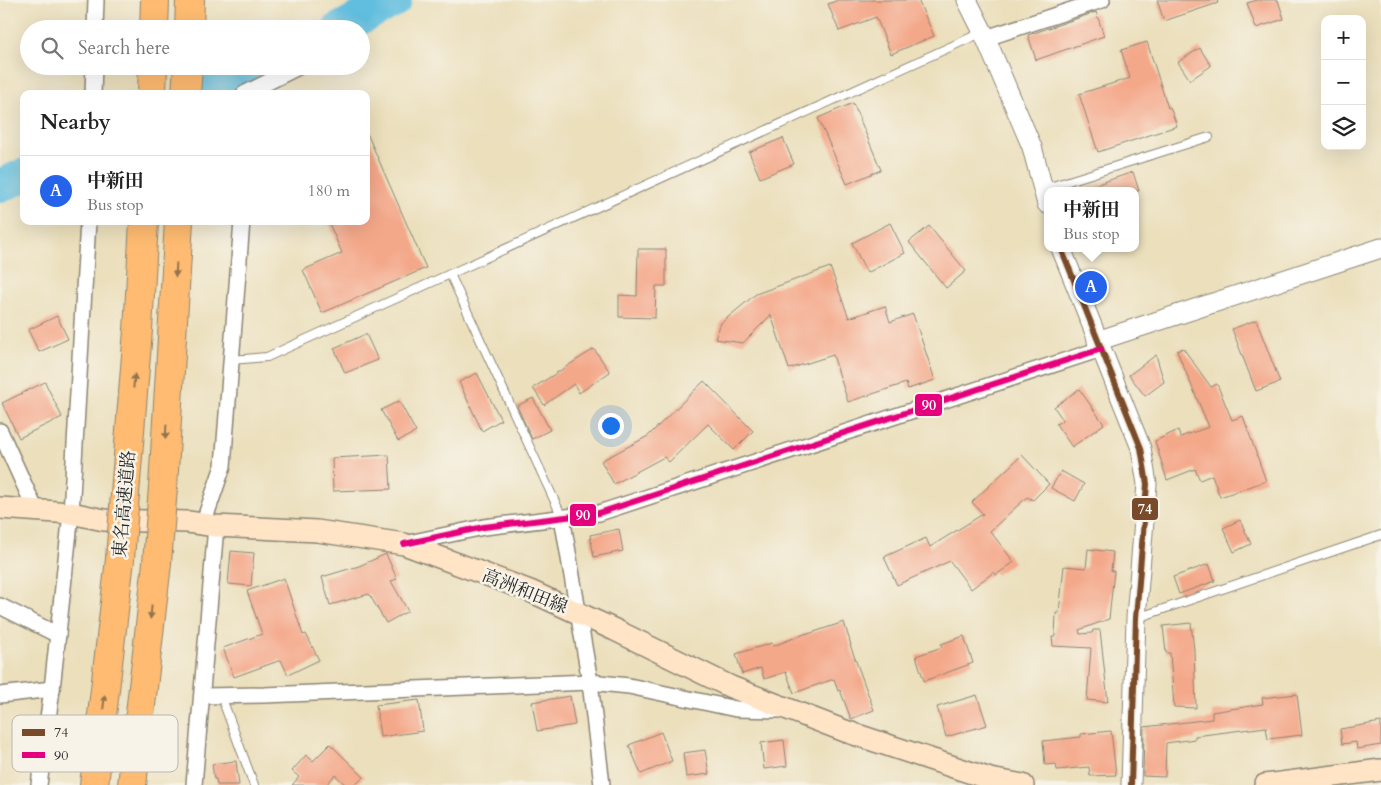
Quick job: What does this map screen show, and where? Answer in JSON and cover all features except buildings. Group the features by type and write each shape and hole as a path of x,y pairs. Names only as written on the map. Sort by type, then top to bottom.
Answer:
{"highway":[{"path":"154,20 155,0"},
{"path":"189,20 190,0"},
{"name":"東名高速道路","path":"102,715 120,559 138,330 144,225"},
{"name":"東名高速道路","path":"140,715 157,563 179,225"},
{"name":"東名高速道路","path":"94,785 95,772"},
{"name":"東名高速道路","path":"132,785 133,772"}],"main road":[{"name":"高洲和田線","path":"0,508 71,513 104,520 188,522 209,525 317,531 404,544 530,591 731,687 790,710 990,778 1023,785"},
{"path":"1265,785 1381,770"}],"street":[{"path":"95,20 96,0"},
{"path":"967,0 985,35 1032,147 1044,193"},
{"path":"985,35 1102,0"},
{"path":"93,90 94,75"},
{"path":"253,90 282,75"},
{"path":"48,715 71,513 88,225"},
{"path":"194,785 202,696 209,525 223,466 242,225"},
{"path":"404,544 484,527 599,512 1099,345 1381,248"},
{"path":"1063,252 1140,448 1146,484 1136,618 1131,785"},
{"path":"0,430 36,511"},
{"path":"562,517 590,682 602,785"},
{"path":"0,606 58,635"},
{"path":"202,696 590,682 629,686 736,709 790,710"},
{"path":"0,695 52,689"},
{"path":"39,785 41,772"}],"lane":[{"path":"231,360 267,357 985,35"},
{"path":"1072,187 1209,137"},
{"path":"450,274 562,517"},
{"path":"1136,618 1381,535"},
{"path":"221,696 254,785"}],"waterway":[{"path":"356,20 395,0"},
{"path":"214,90 246,75"},
{"path":"0,186 20,177"}],"transit line":[{"name":"74","path":"1063,252 1141,448 1147,484 1136,618 1131,785"},
{"name":"90","path":"404,544 484,527 599,513 1101,349"}],"place":[{"name":"中新田","path":"1091,287"}]}
